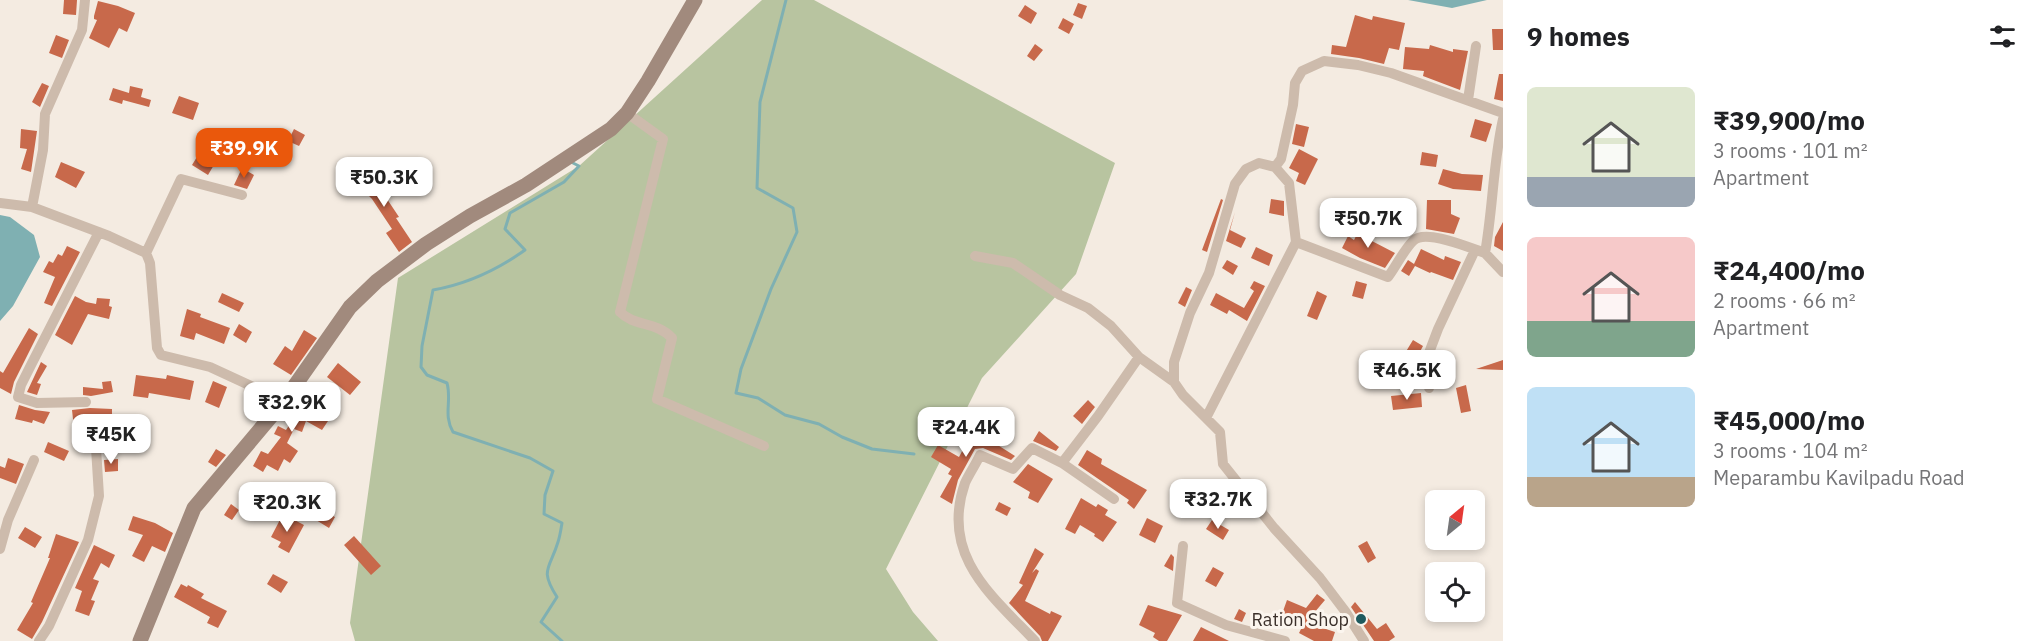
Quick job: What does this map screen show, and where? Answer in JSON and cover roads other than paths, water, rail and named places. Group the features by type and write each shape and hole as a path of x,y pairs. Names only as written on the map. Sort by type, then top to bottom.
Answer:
{"main road":[{"path":"140,641 194,508 285,401 350,307 377,281 426,244 526,185 611,129 627,113 648,81 695,0"}],"street":[{"path":"32,207 43,150 45,114 82,30 85,0"},
{"path":"1468,100 1476,46"},
{"path":"1275,167 1281,159 1293,105 1295,83 1302,71 1324,61 1391,73 1503,113"},
{"path":"627,113 663,139 620,312 627,319 663,329 672,338 657,399 764,446"},
{"path":"1429,388 1424,366 1438,329 1480,251 1499,190 1498,142 1503,119"},
{"path":"1174,382 1174,362 1190,314 1209,273 1235,184 1246,169 1259,163 1275,167 1289,183 1296,242 1206,418"},
{"path":"242,195 181,179 146,252 150,263 157,348 161,355 210,367 285,401"},
{"path":"0,203 32,207 146,252"},
{"path":"86,402 37,403 18,397 21,385 99,232"},
{"path":"1296,242 1388,277 1414,239 1423,236 1453,241 1480,251 1503,272"},
{"path":"975,256 1013,263 1060,295 1088,308 1111,326 1139,357 1174,382 1183,395 1220,432 1223,464 1320,579 1345,611 1364,641"},
{"path":"1062,463 1139,357"},
{"path":"39,641 49,626 88,540 99,496 96,448"},
{"path":"1035,641 1007,613 973,570 960,543 958,512 966,483 981,455 1013,469 1032,448 1062,463 1114,499"},
{"path":"0,549 8,520 34,460"},
{"path":"1183,546 1177,603 1226,625 1285,641"}],"water":[{"path":"1408,0 1487,0 1452,8"},
{"path":"0,215 10,217 34,235 40,257 13,306 0,321"}],"waterway":[{"path":"786,0 760,102 757,188 793,208 797,232 771,289 741,369 736,393 758,398 785,415 819,424 842,437 872,449 914,454"},
{"path":"562,641 541,622 557,597 547,574 559,540 562,523 544,514 545,495 553,471 530,458 453,432 448,414 447,383 427,375 421,367 422,346 433,290 481,275 525,250 505,229 510,213 564,182 579,166 571,162"}],"place":[{"name":"Ration Shop","path":"1361,619"}]}
